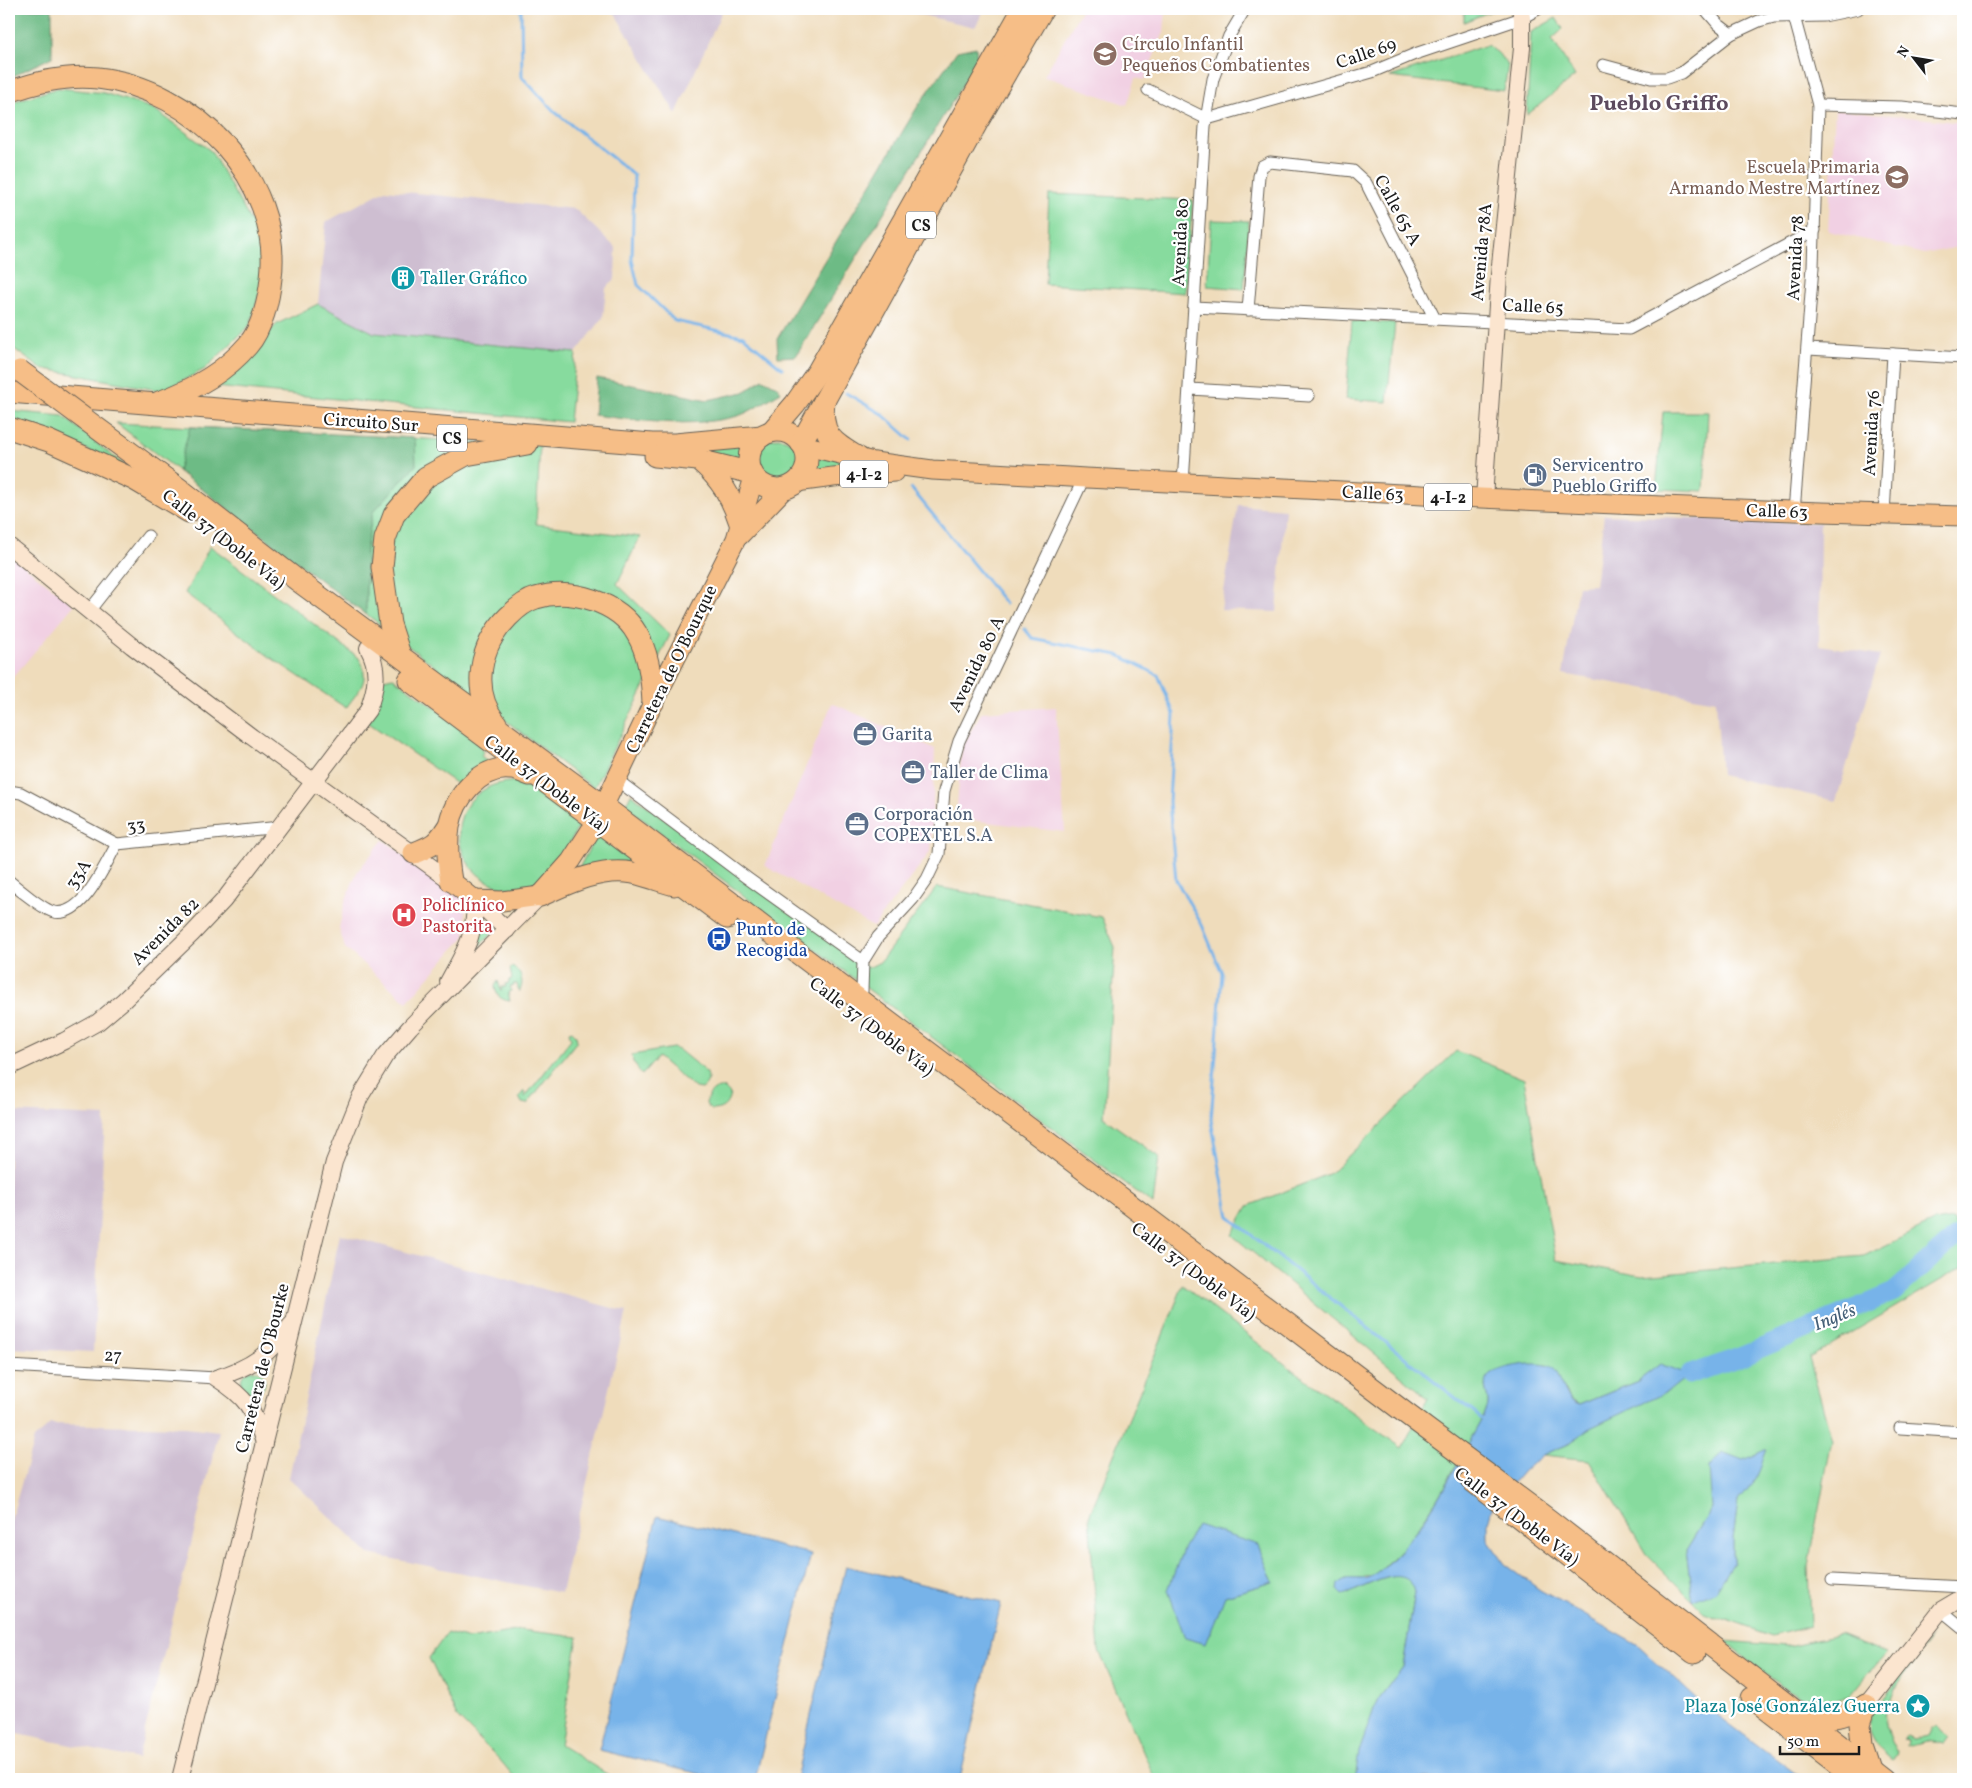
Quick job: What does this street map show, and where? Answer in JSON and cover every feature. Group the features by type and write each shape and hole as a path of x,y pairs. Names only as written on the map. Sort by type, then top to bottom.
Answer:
{"highway":[{"name":"CS","path":"790,485 768,487 753,475 750,466 752,449 794,404 818,371 1023,9"},
{"name":"CS","path":"767,434 787,433 802,444 978,121 1043,9"},
{"path":"9,92 26,86 59,79 97,78 127,84 183,107 214,132 237,159 268,220 274,260 270,292 262,318 249,345 216,376 185,393 152,404"},
{"path":"14,367 86,420"},
{"name":"Circuito Sur","path":"9,392 652,444 699,451 753,475"},
{"path":"824,401 822,414 824,428 830,439 859,458"},
{"path":"738,531 728,493 699,451 773,418 794,404"},
{"name":"Circuito Sur","path":"9,406 528,444 699,451 767,434"},
{"name":"Calle 37 (Doble Vía)","path":"86,420 154,484 289,590 687,889 1791,1709 1870,1776"},
{"name":"Calle 37 (Doble Vía)","path":"86,420 859,1001 1404,1421"},
{"path":"9,428 49,441 135,480 189,512"},
{"path":"400,655 390,624 382,567 385,539 394,515 426,477 466,455 528,444"},
{"path":"790,485 805,469 806,452 802,444"},
{"path":"502,731 485,706 481,688 481,667 492,638 501,624 517,608 535,598 556,594 577,596 599,602 628,622 637,633 645,652 652,682 653,703"},
{"path":"414,853 433,846 441,838 461,797 481,776 496,770 511,769 538,777"},
{"path":"449,825 447,853 451,881"},
{"path":"540,896 574,880 613,872 632,873 687,889"},
{"name":"Calle 37 (Doble Vía)","path":"1545,1526 1870,1776"},
{"path":"1791,1709 1818,1718 1832,1718 1851,1714 1866,1705"},
{"path":"1866,1705 1860,1724 1862,1744 1870,1776"}],"main road":[{"name":"Calle 63","path":"802,444 859,458 932,470 1484,499 1794,512 1963,516"},
{"name":"Calle 63","path":"790,485 849,476 932,470"},
{"name":"Carretera de O'Bourque","path":"607,799 738,531 753,475"},
{"name":"Carretera de O'Bourque","path":"738,531 790,485"},
{"path":"451,881 475,900 502,901 540,896 571,861 591,830"}],"street":[{"name":"Avenida 80","path":"1183,484 1207,119 1213,79 1229,36 1245,9"},
{"name":"Calle 69","path":"1207,119 1372,72 1521,13 1538,9"},
{"path":"1705,9 1718,24 1731,34"},
{"path":"1603,64 1651,78 1667,78 1681,73 1731,34 1759,21 1793,13 1824,16 1858,9"},
{"name":"Avenida 78A","path":"1484,499 1495,322 1515,102 1522,48 1521,13"},
{"name":"Avenida 78","path":"1793,13 1818,105 1815,230 1808,349 1794,512"},
{"path":"1148,90 1207,119"},
{"path":"1818,105 1902,107 1963,114"},
{"name":"Calle 65 A","path":"1248,310 1259,176 1262,166 1270,162 1353,171 1366,182 1435,319"},
{"name":"Calle 65","path":"1194,307 1629,329 1815,230"},
{"path":"1808,349 1963,358"},
{"name":"Avenida 76","path":"1884,514 1893,354"},
{"path":"1190,389 1309,396"},
{"name":"Avenida 80 A","path":"859,1001 863,961 878,937 913,899 939,854 944,791 958,741 1084,478"},
{"path":"90,611 148,536"},
{"path":"9,546 132,646 314,782 451,881"},
{"name":"Avenida 82","path":"9,1067 64,1041 98,1022 123,1001 209,916 280,827 368,710 376,690 377,673 368,648"},
{"path":"616,780 747,878 863,961"},
{"name":"33","path":"9,791 21,793 117,844 280,827"},
{"name":"33A","path":"9,880 20,890 53,912 68,911 76,906 88,893 117,844"},
{"path":"441,995 540,896"},
{"path":"475,900 507,930"},
{"path":"441,995 470,941 475,921 475,900"},
{"name":"Carretera de O'Bourke","path":"180,1779 334,1162 360,1098 385,1056 441,995"},
{"path":"216,1378 232,1373 260,1359 279,1341 296,1317"},
{"path":"246,1401 263,1400 271,1397 278,1384 276,1371 260,1359"},
{"name":"27","path":"9,1366 216,1378"},
{"path":"216,1378 229,1386 253,1410 264,1443"},
{"path":"1900,1428 1963,1432"},
{"path":"1832,1580 1963,1587"},
{"path":"1866,1705 1941,1610 1963,1597"},
{"path":"1941,1610 1963,1628"}],"shaded area":[{"path":"612,9 723,9 676,114"},
{"path":"895,9 985,9 975,27"},
{"name":"Círculo Infantil Pequeños Combatientes","path":"1082,9 1166,9 1164,32 1144,80 1136,78 1127,105 1044,76"},
{"name":"Escuela Primaria Armando Mestre Martínez","path":"1844,110 1963,123 1963,246 1924,254 1828,231 1835,111"},
{"path":"385,190 575,209 616,248 615,279 606,288 603,318 576,353 374,333 318,304 326,222"},
{"path":"1238,505 1285,509 1277,612 1221,610"},
{"path":"1604,515 1820,523 1819,645 1880,655 1836,801 1721,775 1716,701 1563,674 1578,586 1595,585"},
{"path":"9,558 14,558 74,605 9,682"},
{"name":"Corporación COPEXTEL S.A","path":"832,703 935,749 931,851 873,927 765,866"},
{"path":"1056,707 1065,832 956,818 962,746 982,712"},
{"name":"Policlínico Pastorita","path":"383,840 466,897 465,936 407,1002 345,948 339,928 345,902 357,872"},
{"path":"9,1112 105,1116 93,1352 9,1348"},
{"path":"340,1234 627,1312 561,1593 369,1554 289,1478"},
{"path":"50,1424 186,1427 219,1431 138,1759 18,1734 9,1729 9,1527 34,1439"}],"green space":[{"path":"9,9 52,9 52,57 9,78"},
{"path":"1464,9 1496,9 1464,22"},
{"path":"1556,18 1563,29 1552,39 1575,76 1527,115 1531,32"},
{"path":"1487,45 1498,53 1508,65 1504,91 1390,77"},
{"path":"976,47 977,61 796,356 778,357 777,339 918,106 957,51"},
{"path":"58,88 104,93 154,109 211,151 254,227 265,273 250,325 205,369 163,391 40,368 9,345 9,103"},
{"path":"1049,194 1193,200 1185,293 1045,284"},
{"path":"1211,220 1249,221 1244,289 1207,286"},
{"path":"318,304 374,333 576,353 569,422 215,387 277,324"},
{"path":"1352,321 1395,323 1387,402 1346,399"},
{"path":"597,378 708,400 744,392 763,379 777,386 781,392 752,410 734,417 682,423 647,421 594,415"},
{"path":"9,411 63,416 129,469 55,435 9,417"},
{"path":"1663,412 1708,412 1704,491 1656,489"},
{"path":"116,423 540,445 536,524 640,537 617,584 670,635 594,788"},
{"path":"190,427 415,438 416,465 373,512 366,549 366,615 178,471"},
{"path":"778,438 790,442 796,448 800,460 796,472 790,478 778,482 766,478 760,472 756,460 760,448 766,442"},
{"path":"745,443 740,459 672,451"},
{"path":"815,452 870,467 813,475"},
{"path":"210,546 359,658 364,679 359,690 346,708 270,657 185,593"},
{"path":"392,677 475,736 483,752 481,756 491,764 458,785 366,721 380,680"},
{"path":"518,781 565,809 580,823 556,863 543,877 530,886 510,888 492,883 478,874 467,861 461,846 459,830 462,815 471,801 485,789 505,782"},
{"path":"631,794 868,968 880,962 937,887 1102,917 1115,947 1104,1118 1159,1157 1153,1204 625,806"},
{"path":"597,834 644,867 577,872"},
{"path":"482,922 494,932 469,955 477,941"},
{"path":"512,967 520,974 522,985 519,992 517,984 513,984 514,986 510,987 511,991 508,992 510,1001 504,1000 499,996 495,986 498,981 501,991 502,987 506,987 505,984 509,983 509,980 512,979 510,969"},
{"path":"572,1031 576,1035 577,1041 527,1104 522,1103 519,1097 524,1091 525,1097 571,1039 569,1032"},
{"path":"673,1048 679,1050 707,1073 708,1082 706,1086 702,1089 695,1088 658,1057 642,1075 633,1062 632,1055"},
{"path":"1456,1051 1524,1079 1556,1260 1642,1276 1864,1256 1933,1222 1953,1219 1962,1242 1963,1267 1809,1358 1832,1440 1808,1565 1810,1626 1772,1636 1704,1612 1646,1554 1589,1460 1543,1455 1571,1443 1660,1365 1638,1381 1579,1405 1569,1399 1553,1369 1547,1365 1494,1372 1487,1378 1485,1387 1488,1407 1482,1419 1436,1501 1409,1541 1376,1574 1358,1579 1345,1579 1348,1594 1395,1576 1408,1578 1414,1586 1415,1592 1403,1667 1380,1697 1374,1709 1355,1779 1155,1779 1099,1651 1089,1516 1183,1285 1290,1368 1402,1448 1428,1398 1232,1235 1248,1206 1331,1173","holes":["1756,1479 1738,1500 1733,1539 1733,1563 1693,1601 1686,1550 1712,1508","1258,1545 1272,1582 1225,1596"]},
{"path":"719,1088 724,1088 730,1094 728,1102 718,1109 711,1110 706,1104 707,1098"},
{"path":"253,1370 262,1373 265,1382 262,1391 253,1394 244,1391 241,1382 244,1373"},
{"path":"521,1630 578,1637 560,1745 615,1779 516,1779 500,1760 457,1717 429,1658 447,1633 469,1639"},
{"path":"1839,1635 1886,1653 1850,1696 1823,1704 1802,1700 1770,1678 1725,1641 1787,1646"},
{"path":"1932,1636 1895,1688 1890,1701 1883,1698"},
{"path":"1879,1703 1886,1708 1888,1732 1898,1754 1892,1759 1874,1741 1869,1727 1873,1712"},
{"path":"1936,1726 1948,1737 1943,1744 1926,1741 1908,1746 1909,1740 1904,1739 1908,1736 1914,1739 1927,1736 1931,1728"}],"water":[{"path":"1529,1364 1547,1365 1556,1371 1566,1396 1579,1405 1638,1381 1660,1364 1689,1375 1669,1391 1588,1429 1571,1443 1543,1455 1523,1471 1492,1508 1488,1523 1488,1540 1505,1564 1540,1590 1638,1645 1700,1702 1803,1779 1355,1779 1359,1751 1374,1709 1380,1697 1403,1667 1415,1592 1410,1582 1403,1577 1383,1579 1342,1595 1337,1590 1338,1584 1341,1581 1363,1579 1376,1574 1416,1531 1429,1513 1485,1412 1488,1405 1485,1384 1487,1378 1499,1370 1508,1367"},
{"path":"1767,1449 1756,1479 1738,1501 1733,1539 1733,1562 1715,1591 1693,1601 1686,1550 1712,1508 1709,1468 1722,1452 1743,1460"},
{"path":"657,1516 811,1554 755,1779 721,1779 599,1750"},
{"path":"1197,1525 1258,1545 1273,1582 1225,1596 1206,1644 1185,1638 1168,1590 1183,1549"},
{"path":"846,1566 1001,1603 960,1779 796,1779"}],"waterway":[{"path":"521,9 522,77 555,112 634,175 632,260 638,285 675,321 743,336 782,368"},
{"path":"846,393 882,414 911,440"},
{"path":"911,488 1006,604"},
{"path":"1025,629 1032,638 1118,655 1158,675 1174,714 1169,802 1176,880 1202,925 1222,973 1211,1120 1229,1217 1482,1419"},
{"name":"Inglés","path":"1689,1375 1740,1357 1894,1292 1963,1231"}],"place":[{"name":"Círculo Infantil Pequeños Combatientes","path":"1105,54"},
{"name":"Escuela Primaria Armando Mestre Martínez","path":"1897,177"},
{"name":"Taller Gráfico","path":"403,278"},
{"name":"Servicentro Pueblo Griffo","path":"1535,475"},
{"name":"Garita","path":"865,734"},
{"name":"Taller de Clima","path":"913,772"},
{"name":"Corporación COPEXTEL S.A","path":"857,824"},
{"name":"Policlínico Pastorita","path":"404,915"},
{"name":"Punto de Recogida","path":"719,939"},
{"name":"Plaza José González Guerra","path":"1918,1706"}],"district":[{"name":"Pueblo Griffo","path":"1659,102"}]}
